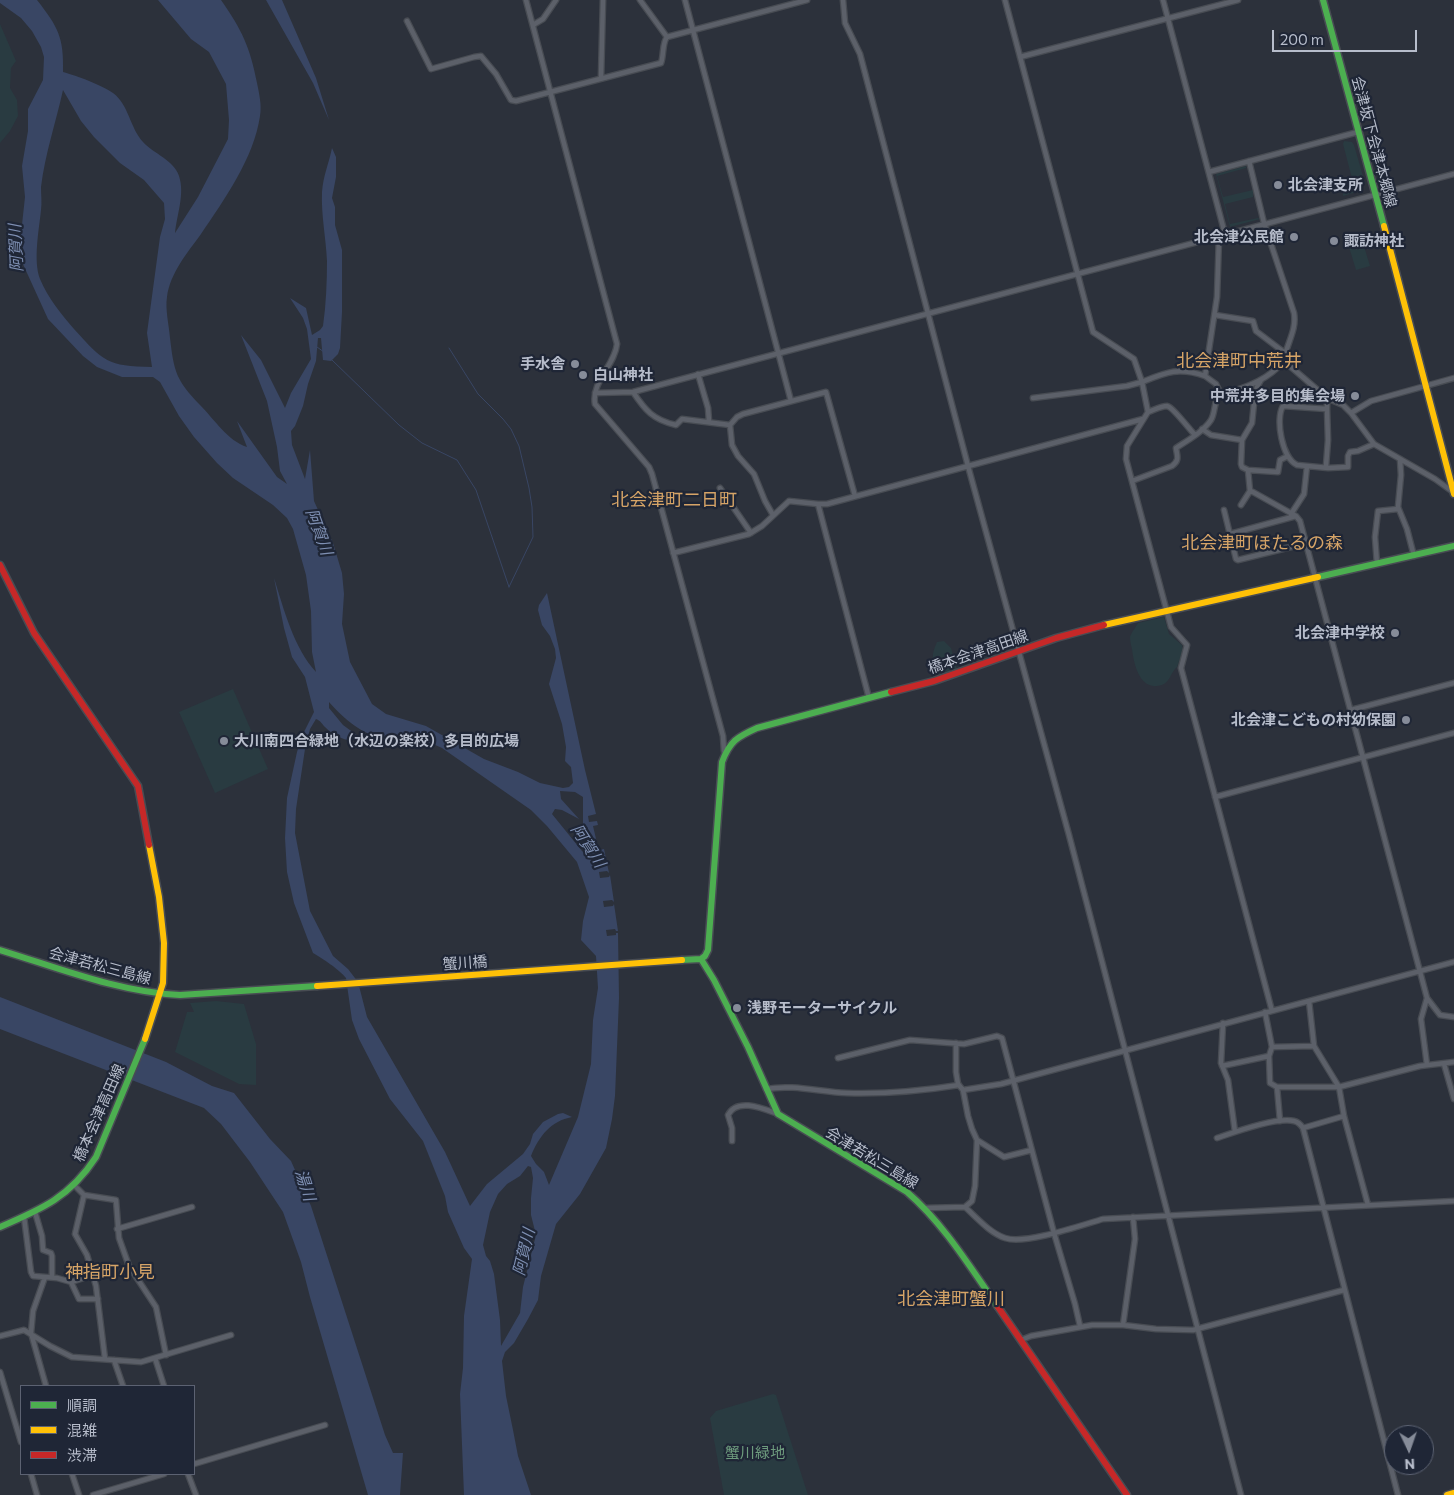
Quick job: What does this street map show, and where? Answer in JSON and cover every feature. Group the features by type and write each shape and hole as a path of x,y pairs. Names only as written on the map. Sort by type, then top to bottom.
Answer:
{"main road":[{"name":"会津坂下会津本郷線","path":"1323,0 1454,493"},
{"name":"橋本会津高田線","path":"701,958 705,956 708,950 720,771 725,753 738,736 757,728 934,681 1056,638 1091,628 1454,546"},
{"name":"橋本会津高田線","path":"0,565 34,633 138,786 163,923 164,966 160,994 144,1042 96,1157 88,1170 75,1186 55,1202 0,1227"},
{"name":"会津若松三島線","path":"0,950 125,988 160,994 194,995 256,991"},
{"name":"蟹川橋","path":"256,991 701,958"},
{"path":"701,958 758,1066 778,1114"},
{"name":"会津若松三島線","path":"778,1114 907,1192 926,1208 943,1229 1021,1340 1127,1495"},
{"path":"1446,1495 1454,1493"}],"street":[{"path":"526,0 617,344 613,357 595,393 594,401 597,407 649,467 652,474 723,736 725,753"},
{"path":"533,25 543,19 556,0"},
{"path":"601,78 604,0"},
{"path":"640,0 667,37"},
{"path":"685,0 791,401"},
{"path":"407,21 431,69 479,56 483,58 496,74 512,100 516,101 661,63 664,55 664,40 667,37 807,0"},
{"path":"843,0 845,23 860,54 968,466 1069,835 1123,1050 1241,1495"},
{"path":"1005,0 1093,332 1134,359 1142,382 1148,412"},
{"path":"1163,0 1224,234"},
{"path":"1020,57 1238,0"},
{"path":"1209,172 1358,132"},
{"path":"1132,481 1172,466 1178,460 1176,448 1202,429 1212,419 1216,400 1221,394 1234,392 1261,380 1272,373 1284,361 1285,353 1293,334 1295,324 1294,312 1264,224 1249,161"},
{"path":"595,393 632,392 1454,174"},
{"path":"1205,376 1215,315 1219,238 1224,234"},
{"path":"1215,315 1253,321 1256,331 1285,353"},
{"path":"1284,361 1327,398 1343,405 1374,444 1400,458 1454,493"},
{"path":"1032,398 1127,386 1171,371 1190,371 1205,376 1216,384 1221,394"},
{"path":"698,374 708,408 709,421"},
{"path":"1351,413 1371,401 1454,378"},
{"path":"1261,380 1257,387 1252,423 1242,440 1242,466 1248,470 1272,470 1278,472 1280,460 1288,456"},
{"path":"632,392 658,420 676,425 682,419 730,425"},
{"path":"773,516 754,474 738,456 732,445 730,425 739,415 826,392 855,496"},
{"path":"1326,466 1328,440 1327,398"},
{"path":"1327,408 1283,406 1280,410 1282,440 1292,463 1307,466 1348,467 1350,452 1358,452 1374,444"},
{"path":"1195,434 1168,407 1157,408 1148,412 1125,452 1170,627 1187,645 1181,668 1272,1010"},
{"path":"673,554 750,533 789,501 818,504 855,496 1144,419"},
{"path":"1202,429 1211,435 1242,440"},
{"path":"1400,458 1401,475 1398,509 1407,529 1414,556"},
{"path":"1230,534 1293,515 1304,494 1307,466"},
{"path":"1241,505 1250,492 1248,470"},
{"path":"720,488 750,533"},
{"path":"1250,492 1293,515 1300,521 1427,998 1440,1015 1454,1017"},
{"path":"818,504 869,698"},
{"path":"1377,564 1374,537 1378,511 1398,509"},
{"path":"1224,510 1236,559 1238,560 1307,543"},
{"path":"1351,710 1454,683"},
{"path":"1215,797 1454,733"},
{"path":"964,1090 1014,1080 1454,962"},
{"path":"1427,998 1421,1019 1427,1065"},
{"path":"1309,1001 1314,1046 1340,1087 1344,1116 1368,1205"},
{"path":"1265,1012 1272,1048 1269,1056 1270,1083 1277,1087 1340,1087 1427,1065 1454,1062"},
{"path":"1223,1023 1222,1066 1228,1080 1235,1132"},
{"path":"838,1058 910,1040 964,1044 997,1036 1002,1038 1080,1326"},
{"path":"956,1044 955,1058 959,1085 964,1090 968,1116 977,1140 972,1201 965,1208"},
{"path":"1272,1048 1314,1046"},
{"path":"1222,1066 1269,1056"},
{"path":"1444,1064 1454,1099"},
{"path":"766,1089 801,1088 847,1093 895,1093 920,1092 959,1085"},
{"path":"1277,1087 1280,1121"},
{"path":"732,1141 732,1128 728,1115 732,1109 752,1105 778,1114"},
{"path":"1303,1128 1344,1116"},
{"path":"1217,1138 1280,1121 1295,1121 1303,1128 1398,1495"},
{"path":"977,1140 1004,1157 1032,1150"},
{"path":"75,1186 84,1194 116,1200 117,1229 129,1266 156,1307 166,1355"},
{"path":"84,1194 75,1234 87,1255 93,1275 106,1359"},
{"path":"926,1208 965,1208 988,1228 1007,1239 1027,1238 1103,1219 1454,1201"},
{"path":"117,1229 192,1207"},
{"path":"35,1212 42,1236 43,1250 52,1256 52,1278"},
{"path":"24,1217 31,1274 36,1277 64,1279 71,1282 93,1275"},
{"path":"1123,1325 1135,1238 1133,1217"},
{"path":"45,1277 33,1310 31,1333 46,1385"},
{"path":"71,1282 78,1299 98,1299"},
{"path":"1021,1340 1031,1336 1092,1324 1156,1329 1198,1328 1344,1290"},
{"path":"0,1336 24,1330 72,1357 141,1362 231,1335"},
{"path":"155,1358 164,1385"},
{"path":"114,1360 122,1385"},
{"path":"0,1372 20,1439"},
{"path":"195,1464 325,1425"},
{"path":"31,1475 37,1495"},
{"path":"72,1475 79,1495"},
{"path":"188,1475 196,1495"},
{"path":"93,1495 150,1476"}],"green space":[{"path":"0,24 16,61 11,68 10,88 17,100 18,116 10,131 0,143"},
{"path":"1344,141 1352,142 1354,145 1365,183 1360,191 1343,196 1343,189 1354,186 1343,144"},
{"path":"1246,166 1246,168 1217,176 1223,197 1253,190 1253,197 1225,204 1230,224 1260,219 1230,227 1216,174"},
{"path":"1363,243 1370,266 1356,270 1349,247"},
{"path":"1164,617 1169,634 1182,645 1183,650 1177,667 1167,682 1162,685 1148,685 1143,681 1134,662 1130,637 1138,623"},
{"path":"944,641 951,648 957,670 939,676 934,667 933,655 937,642"},
{"name":"大川南四合緑地（水辺の楽校）多目的広場","path":"233,689 268,769 215,793 179,712"},
{"path":"216,1001 244,1004 256,1044 256,1085 239,1084 175,1052 187,1012 194,1012 190,1003"},
{"name":"蟹川緑地","path":"773,1394 776,1395 808,1495 724,1495 710,1418 716,1411"}],"water":[{"name":"阿賀川","path":"0,0 37,0 55,25 61,41 63,72 82,78 113,93 123,104 143,142 173,166 181,183 180,204 175,233 198,197 228,139 229,120 226,84 209,52 191,39 158,0 221,0 234,21 248,49 259,91 261,112 257,132 237,178 176,271 167,297 167,317 175,368 186,389 227,435 247,447 237,421 277,477 287,484 280,471 267,401 241,335 261,360 285,408 291,393 311,359 307,329 303,318 290,298 306,308 312,335 323,326 327,261 322,192 332,148 336,157 336,177 332,198 335,207 335,225 342,250 340,348 338,354 331,361 323,360 321,338 318,338 316,361 303,406 291,431 292,445 305,479 310,450 314,501 333,543 342,573 344,594 342,624 350,662 372,704 386,714 426,726 484,759 540,783 563,788 569,787 573,783 571,767 565,761 566,747 562,724 549,684 556,658 555,649 550,636 542,625 538,610 547,593 596,814 588,816 589,822 597,821 598,825 593,826 597,843 592,844 594,851 604,849 609,873 607,871 599,872 600,878 609,877 610,875 614,902 612,900 603,901 604,907 613,906 614,904 618,931 615,929 606,930 607,936 618,933 619,998 615,1096 606,1148 580,1194 556,1224 541,1276 538,1300 514,1343 505,1352 502,1361 506,1396 518,1456 531,1495 464,1495 460,1394 463,1368 464,1316 472,1259 464,1248 448,1212 445,1196 423,1141 390,1099 359,1039 352,1020 346,978 313,953 294,903 287,872 285,838 287,798 302,736 314,712 305,677 292,657 274,578 296,640 316,672 312,652 311,611 306,575 293,529 287,518 273,505 233,478 217,463 194,437 179,416 160,382 153,377 122,377 97,367 83,356 48,319 22,262 20,243 25,197 22,166 28,131 28,109 43,80 44,57 32,31 21,18 0,3","holes":["63,90 81,121 94,137 120,163 144,180 164,203 165,219 160,237 147,333 152,367 115,363 100,355 60,312 40,279 37,254 41,187","329,702 351,723 372,735 418,740 442,748 531,810 577,862 589,897 583,921 581,940 596,956 598,988 593,1020 591,1064 578,1117 549,1185 544,1172 531,1156 547,1130 558,1122 572,1117 563,1113 543,1122 533,1134 530,1144 523,1154 487,1184 470,1206 445,1152 367,1017 358,982 348,969 333,956 310,911 295,833 296,809 310,729 316,719 341,738 346,740 359,739 358,736 343,725 329,708","560,791 575,792 583,797 583,824 589,838 587,852 585,853 552,814 555,809 562,810 579,819 561,799","528,1166 531,1167 533,1178 531,1215 536,1235 523,1287 520,1313 501,1346 500,1320 494,1274 483,1245 490,1212 498,1194 507,1184 520,1176"]},
{"path":"266,0 282,0 316,78 329,120 313,83"},
{"path":"0,997 166,1062 212,1086 234,1093 270,1139 291,1161 311,1206 385,1435 393,1453 403,1453 400,1495 368,1495 301,1262 283,1212 250,1162 221,1124 204,1108 0,1029"}],"waterway":[{"path":"317,347 324,352"},
{"path":"449,348 478,394 511,429 519,446 532,507 533,537 509,587"},
{"path":"332,360 399,425 422,443 457,460 476,490 509,587"}],"traffic: fast":[{"path":"1323,0 1384,226"},
{"path":"1318,577 1454,546"},
{"path":"701,959 708,950 722,762 731,744 739,737 757,728 891,692"},
{"path":"0,950 89,978 157,993 180,995 317,986"},
{"path":"682,960 701,959 714,980 748,1047 778,1114 907,1192 945,1232 998,1307"},
{"path":"0,1227 54,1200 86,1171 96,1157 145,1039"}],"traffic: slow":[{"path":"1384,226 1454,494"},
{"path":"1104,625 1318,577"},
{"path":"145,1039 163,983 164,943 159,897 149,845"},
{"path":"317,986 682,960"},
{"path":"1447,1495 1454,1493"}],"traffic: jam":[{"path":"0,565 34,633 138,786 149,845"},
{"path":"891,692 934,681 1056,638 1104,625"},
{"path":"998,1307 1127,1495"}],"place":[{"name":"北会津支所","path":"1278,185"},
{"name":"北会津公民館","path":"1294,237"},
{"name":"諏訪神社","path":"1334,241"},
{"name":"手水舎","path":"575,364"},
{"name":"白山神社","path":"583,375"},
{"name":"中荒井多目的集会場","path":"1355,396"},
{"name":"北会津中学校","path":"1395,633"},
{"name":"北会津こどもの村幼保園","path":"1406,720"},
{"name":"大川南四合緑地（水辺の楽校）多目的広場","path":"224,741"},
{"name":"浅野モーターサイクル","path":"737,1008"}],"district":[{"name":"北会津町中荒井","path":"1239,361"},
{"name":"北会津町二日町","path":"674,500"},
{"name":"北会津町ほたるの森","path":"1262,543"},
{"name":"神指町小見","path":"110,1272"},
{"name":"北会津町蟹川","path":"951,1299"}],"water label":[{"name":"湯川","path":"305,1185"}]}
